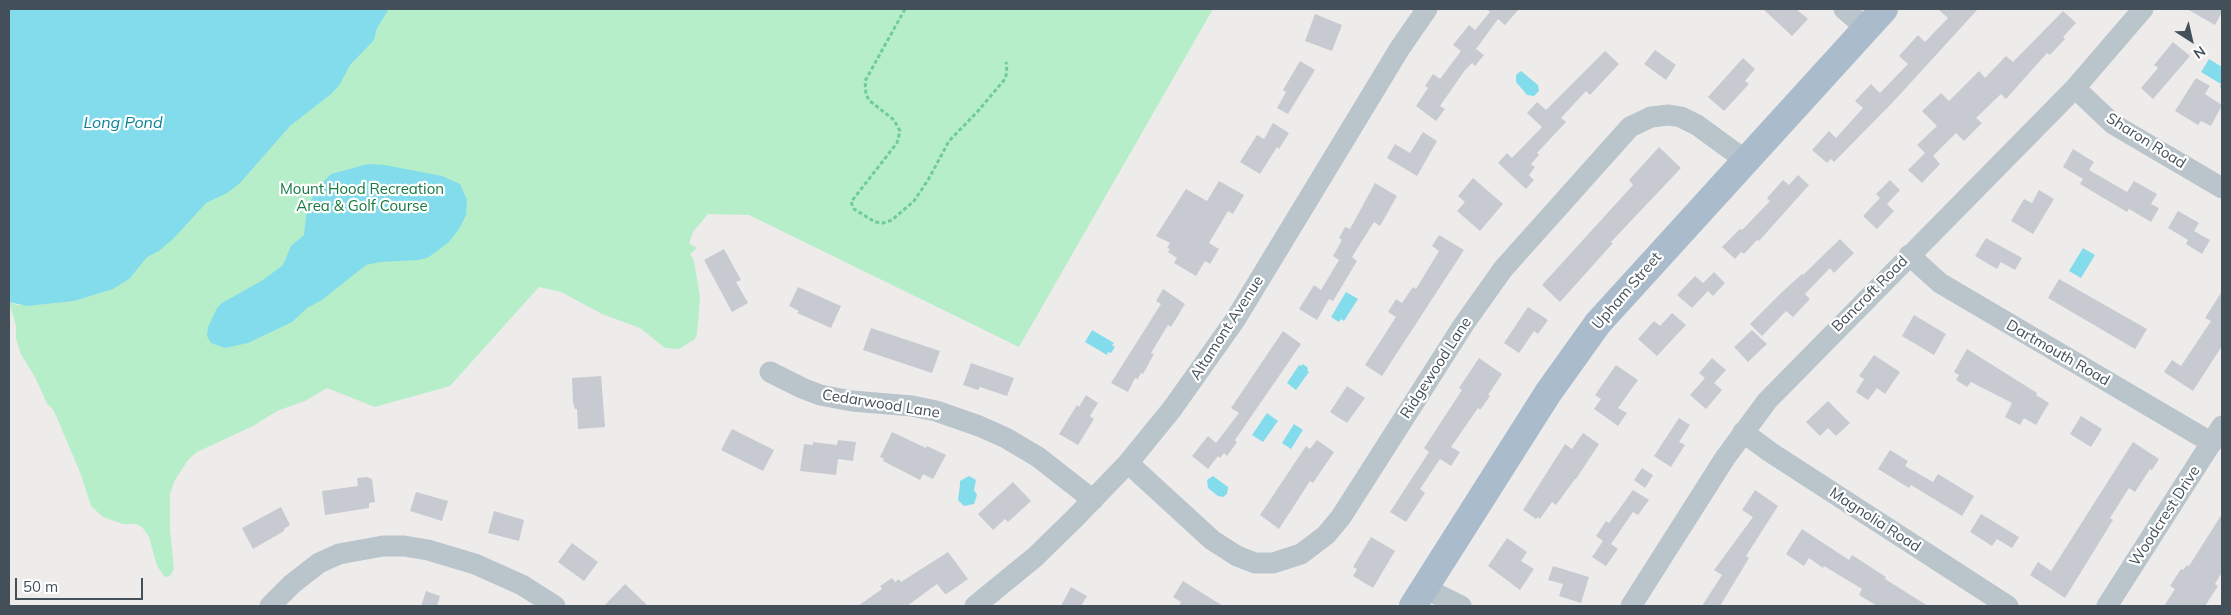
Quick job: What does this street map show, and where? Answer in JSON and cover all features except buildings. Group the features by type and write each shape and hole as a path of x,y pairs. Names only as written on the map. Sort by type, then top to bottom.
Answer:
{"main road":[{"name":"Upham Street","path":"1419,597 1548,393 1598,323 1875,18"}],"street":[{"name":"Altamont Avenue","path":"975,606 1035,557 1093,500 1128,463 1172,409 1218,346 1400,48 1427,9"},
{"path":"1844,9 1875,18"},
{"name":"Bancroft Road","path":"1631,606 1743,432 1793,373 2075,88 2143,9"},
{"name":"Sharon Road","path":"2075,88 2113,124 2222,188"},
{"name":"Ridgewood Lane","path":"1128,463 1212,540 1237,556 1255,563 1273,564 1301,554 1326,535 1341,516 1464,324 1503,269 1630,127 1639,120 1650,117 1669,115 1681,117 1697,125 1745,160"},
{"name":"Dartmouth Road","path":"1909,255 1940,284 2217,435"},
{"name":"Cedarwood Lane","path":"770,372 820,395 852,401 912,406 936,411 979,426 1006,438 1038,457 1093,500"},
{"name":"Magnolia Road","path":"1743,432 1770,452 2008,606"},
{"name":"Woodcrest Drive","path":"2108,606 2217,435"},
{"path":"270,606 292,584 319,563 339,554 383,546 404,546 428,550 475,564 522,585 555,606"},
{"path":"1419,597 1461,606"}],"path":[{"path":"905,9 864,81 866,95 870,101 894,120 900,131 897,143 851,202 854,209 875,222 883,223 892,220 914,200 928,180 949,141 1005,79 1007,72 1006,62"}],"green space":[{"name":"Mount Hood Recreation Area & Golf Course","path":"9,9 1213,9 1019,347 749,215 708,214 693,232 689,243 697,248 690,254 694,261 700,297 695,339 679,349 665,348 640,328 602,314 561,292 539,287 450,386 375,407 327,388 305,401 277,411 253,426 197,452 188,460 175,480 170,494 170,529 174,569 170,576 165,577 157,566 149,537 142,527 136,524 123,524 103,517 91,506 80,472 53,409 47,404 36,379 21,354 16,339 16,326 9,302 18,305 38,305 63,300 74,301 92,294"}],"water":[{"name":"Long Pond","path":"9,9 389,9 377,28 374,40 350,65 340,84 331,94 290,126 240,183 227,193 206,203 174,238 159,251 147,257 129,279 113,289 74,301 27,306 9,302"},
{"path":"2209,59 2222,67 2222,89 2220,87 2221,84 2201,72"},
{"path":"1521,71 1538,85 1539,91 1534,96 1527,95 1516,82 1516,75"},
{"path":"368,164 385,165 442,176 460,184 467,200 466,215 459,229 449,242 429,257 419,260 380,262 366,265 322,300 307,308 292,322 248,343 225,348 211,343 207,336 208,327 217,308 222,303 263,280 283,265 291,246 304,235 307,208 318,187 331,174"},
{"path":"2083,248 2095,255 2081,278 2069,271"},
{"path":"1346,292 1358,299 1344,321 1341,319 1339,322 1331,317"},
{"path":"1092,330 1114,343 1112,345 1115,347 1111,353 1108,352 1107,355 1085,342"},
{"path":"1303,364 1308,368 1309,372 1296,390 1287,383 1299,365"},
{"path":"1267,413 1278,421 1263,442 1252,435"},
{"path":"1294,424 1303,430 1291,449 1282,443"},
{"path":"969,476 976,480 974,490 977,495 974,504 964,506 958,500 960,481"},
{"path":"1213,476 1228,487 1227,494 1223,497 1218,496 1208,488 1207,480"}]}
